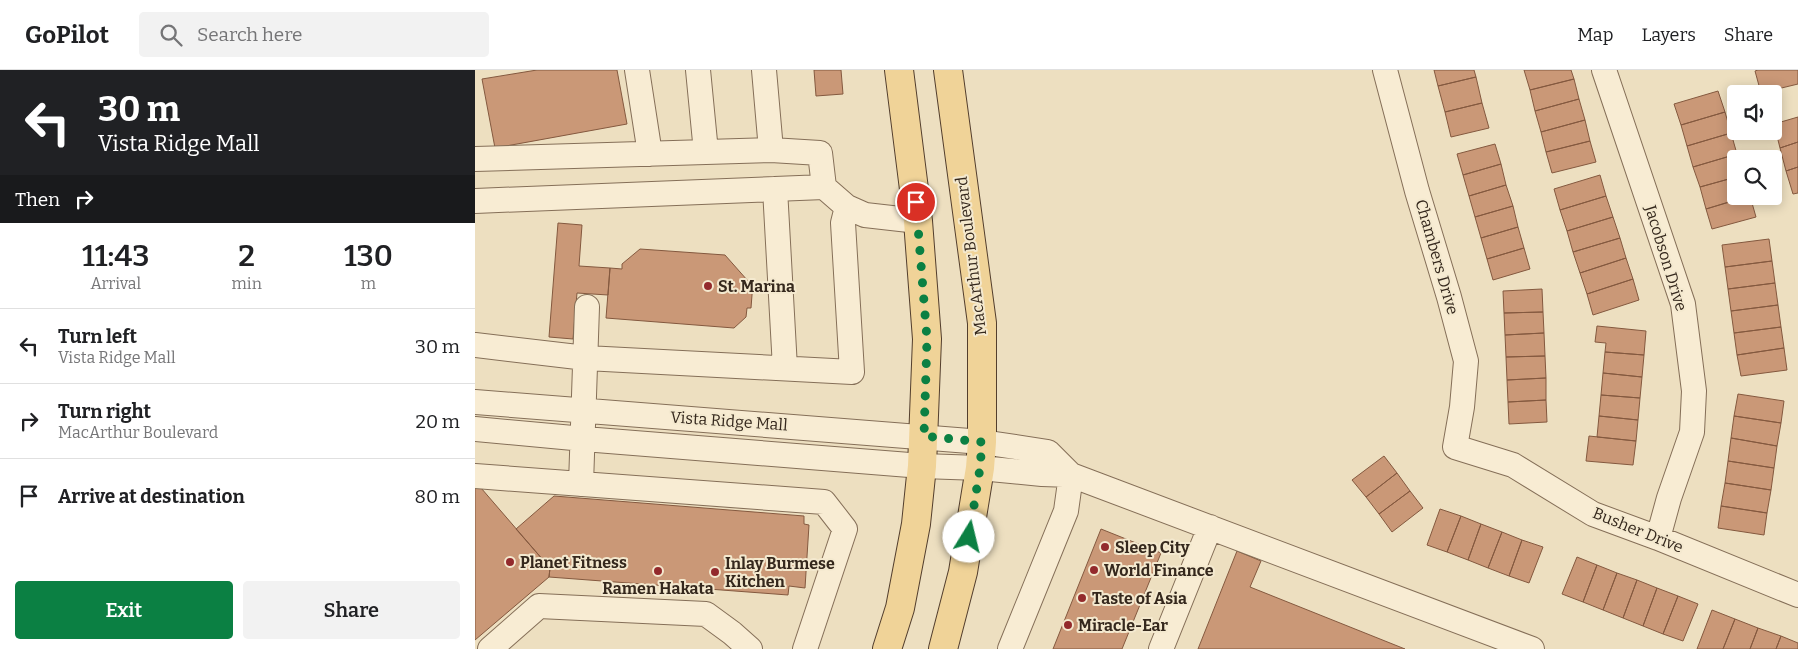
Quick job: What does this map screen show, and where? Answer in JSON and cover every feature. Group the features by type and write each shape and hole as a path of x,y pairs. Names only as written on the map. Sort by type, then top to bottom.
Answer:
{"main road":[{"path":"897,649 901,608 917,524 924,436 927,339 918,221 899,70"},
{"name":"MacArthur Boulevard","path":"943,649 963,572 981,455 982,323 948,70"},
{"path":"887,649 901,608"}],"street":[{"path":"637,70 650,154"},
{"path":"698,70 706,152"},
{"path":"764,70 771,150"},
{"name":"Chambers Drive","path":"1385,70 1417,191 1467,361 1455,447"},
{"name":"Jacobson Drive","path":"1604,70 1683,304 1694,391 1692,432 1669,498 1658,538"},
{"path":"475,159 771,150 820,153 824,186 847,207 865,216 918,221"},
{"path":"475,200 824,186"},
{"path":"775,188 785,368"},
{"path":"475,346 586,358 852,372 843,223 847,207"},
{"path":"581,484 587,307"},
{"name":"Vista Ridge Mall","path":"475,402 924,436 981,455"},
{"name":"Vista Ridge Mall","path":"475,429 922,466 981,455"},
{"name":"Busher Drive","path":"1455,447 1513,464 1593,514 1658,538 1798,595"},
{"path":"981,455 1041,474 1071,475 1531,649"},
{"path":"1011,649 1066,511 1071,475"},
{"path":"475,476 824,502 845,529 805,649"},
{"path":"1161,649 1210,527"},
{"path":"490,649 539,606 706,614 750,649"}],"building":[{"path":"537,70 617,70 627,124 495,148 482,79"},
{"path":"814,70 841,70 843,94 816,96"},
{"path":"1434,70 1474,70 1476,77 1438,86"},
{"path":"1524,70 1571,70 1574,79 1530,90"},
{"path":"1798,70 1798,84 1782,88 1782,85 1759,85 1755,71"},
{"path":"1476,77 1482,103 1445,112 1438,86"},
{"path":"1574,79 1579,99 1535,111 1530,90"},
{"path":"1718,91 1725,112 1681,125 1674,104"},
{"path":"1579,99 1585,120 1541,132 1535,111"},
{"path":"1482,103 1489,128 1451,137 1445,112"},
{"path":"1725,112 1727,134 1687,146 1681,125"},
{"path":"1798,117 1798,142 1780,148 1778,140 1782,140 1782,122"},
{"path":"1585,120 1590,141 1546,152 1541,132"},
{"path":"1727,134 1727,140 1733,140 1736,150 1727,150 1727,157 1693,167 1687,146"},
{"path":"1590,141 1596,162 1552,173 1546,152"},
{"path":"1798,142 1798,167 1786,171 1780,148"},
{"path":"1495,144 1501,164 1463,175 1457,154"},
{"path":"1727,157 1727,180 1700,187 1693,167"},
{"path":"1501,164 1506,185 1469,196 1463,175"},
{"path":"1798,167 1798,193 1793,194 1786,171"},
{"path":"1600,175 1606,196 1560,210 1554,189"},
{"path":"1727,180 1727,202 1706,209 1700,187"},
{"path":"1506,185 1513,206 1475,217 1469,196"},
{"path":"1606,196 1613,217 1567,231 1560,210"},
{"path":"1727,203 1727,205 1753,205 1756,217 1712,229 1706,209"},
{"path":"1513,206 1518,227 1481,238 1475,217"},
{"path":"1613,217 1620,238 1573,252 1567,231"},
{"path":"558,223 582,225 579,266 610,268 608,295 577,293 573,339 549,337"},
{"path":"1518,227 1524,248 1487,259 1481,238"},
{"path":"1620,238 1626,258 1580,273 1573,252"},
{"path":"1769,239 1772,261 1725,267 1722,245"},
{"path":"1524,248 1530,269 1493,280 1487,259"},
{"path":"640,249 725,255 748,281 753,282 751,308 747,308 746,317 734,328 606,318 610,268 622,269 622,264"},
{"path":"1626,258 1633,279 1587,294 1580,273"},
{"path":"1772,261 1775,283 1728,289 1725,267"},
{"path":"1633,279 1639,300 1593,315 1587,294"},
{"path":"1775,283 1778,305 1731,311 1728,289"},
{"path":"1542,289 1543,312 1504,313 1503,291"},
{"path":"1778,305 1781,327 1734,333 1731,311"},
{"path":"1543,312 1544,333 1505,335 1504,313"},
{"path":"1597,326 1646,331 1644,355 1605,352 1606,343 1595,342"},
{"path":"1781,327 1784,348 1737,355 1734,333"},
{"path":"1544,333 1545,356 1506,357 1505,335"},
{"path":"1784,348 1787,370 1741,376 1737,355"},
{"path":"1605,352 1644,355 1642,377 1603,373"},
{"path":"1545,356 1546,378 1507,380 1506,357"},
{"path":"1603,373 1642,377 1640,398 1601,395"},
{"path":"1546,378 1546,400 1508,402 1507,380"},
{"path":"1738,394 1784,401 1781,423 1734,416"},
{"path":"1601,395 1640,398 1638,420 1599,416"},
{"path":"1546,400 1547,422 1509,424 1508,402"},
{"path":"1599,416 1638,420 1636,441 1597,437"},
{"path":"1734,416 1781,423 1777,446 1731,438"},
{"path":"1589,436 1636,441 1633,465 1586,461"},
{"path":"1731,438 1777,446 1774,468 1728,461"},
{"path":"1384,456 1397,473 1366,497 1352,480"},
{"path":"1728,461 1774,468 1771,490 1725,483"},
{"path":"1397,473 1410,491 1379,514 1366,497"},
{"name":"Planet Fitness","path":"475,481 550,568 549,577 475,640"},
{"path":"1725,483 1771,490 1767,513 1721,506"},
{"path":"1410,491 1423,508 1392,532 1379,514"},
{"path":"554,496 804,516 804,524 809,525 805,588 789,586 788,595 549,577 550,568 516,529"},
{"path":"1721,506 1767,513 1764,535 1718,528"},
{"path":"1440,509 1461,516 1447,552 1427,545"},
{"path":"1461,516 1481,524 1468,560 1447,552"},
{"path":"1481,524 1502,532 1488,568 1468,560"},
{"path":"1101,529 1161,553 1122,649 1053,649"},
{"path":"1502,532 1522,540 1509,576 1488,568"},
{"path":"1522,540 1543,547 1529,583 1509,576"},
{"path":"1237,551 1261,561 1250,587 1405,649 1198,649"},
{"path":"1577,557 1597,565 1583,602 1562,594"},
{"path":"1597,565 1617,573 1603,610 1583,602"},
{"path":"1617,573 1637,580 1623,618 1603,610"},
{"path":"1637,580 1657,588 1643,626 1623,618"},
{"path":"1657,588 1678,596 1663,634 1643,626"},
{"path":"1678,596 1698,604 1683,641 1663,634"},
{"path":"1712,610 1735,619 1723,649 1697,649"},
{"path":"1735,619 1758,628 1750,649 1723,649"},
{"path":"1758,628 1781,636 1776,649 1750,649"},
{"path":"1781,636 1798,643 1798,649 1776,649"}],"place":[{"name":"St. Marina","path":"708,286"},
{"name":"Sleep City","path":"1105,547"},
{"name":"Planet Fitness","path":"510,562"},
{"name":"World Finance","path":"1094,570"},
{"name":"Ramen Hakata","path":"658,571"},
{"name":"Inlay Burmese Kitchen","path":"715,572"},
{"name":"Taste of Asia","path":"1082,598"},
{"name":"Miracle-Ear","path":"1068,625"}],"route":[{"path":"916,202 927,339 924,436 982,442 980,468 969,537"}]}
